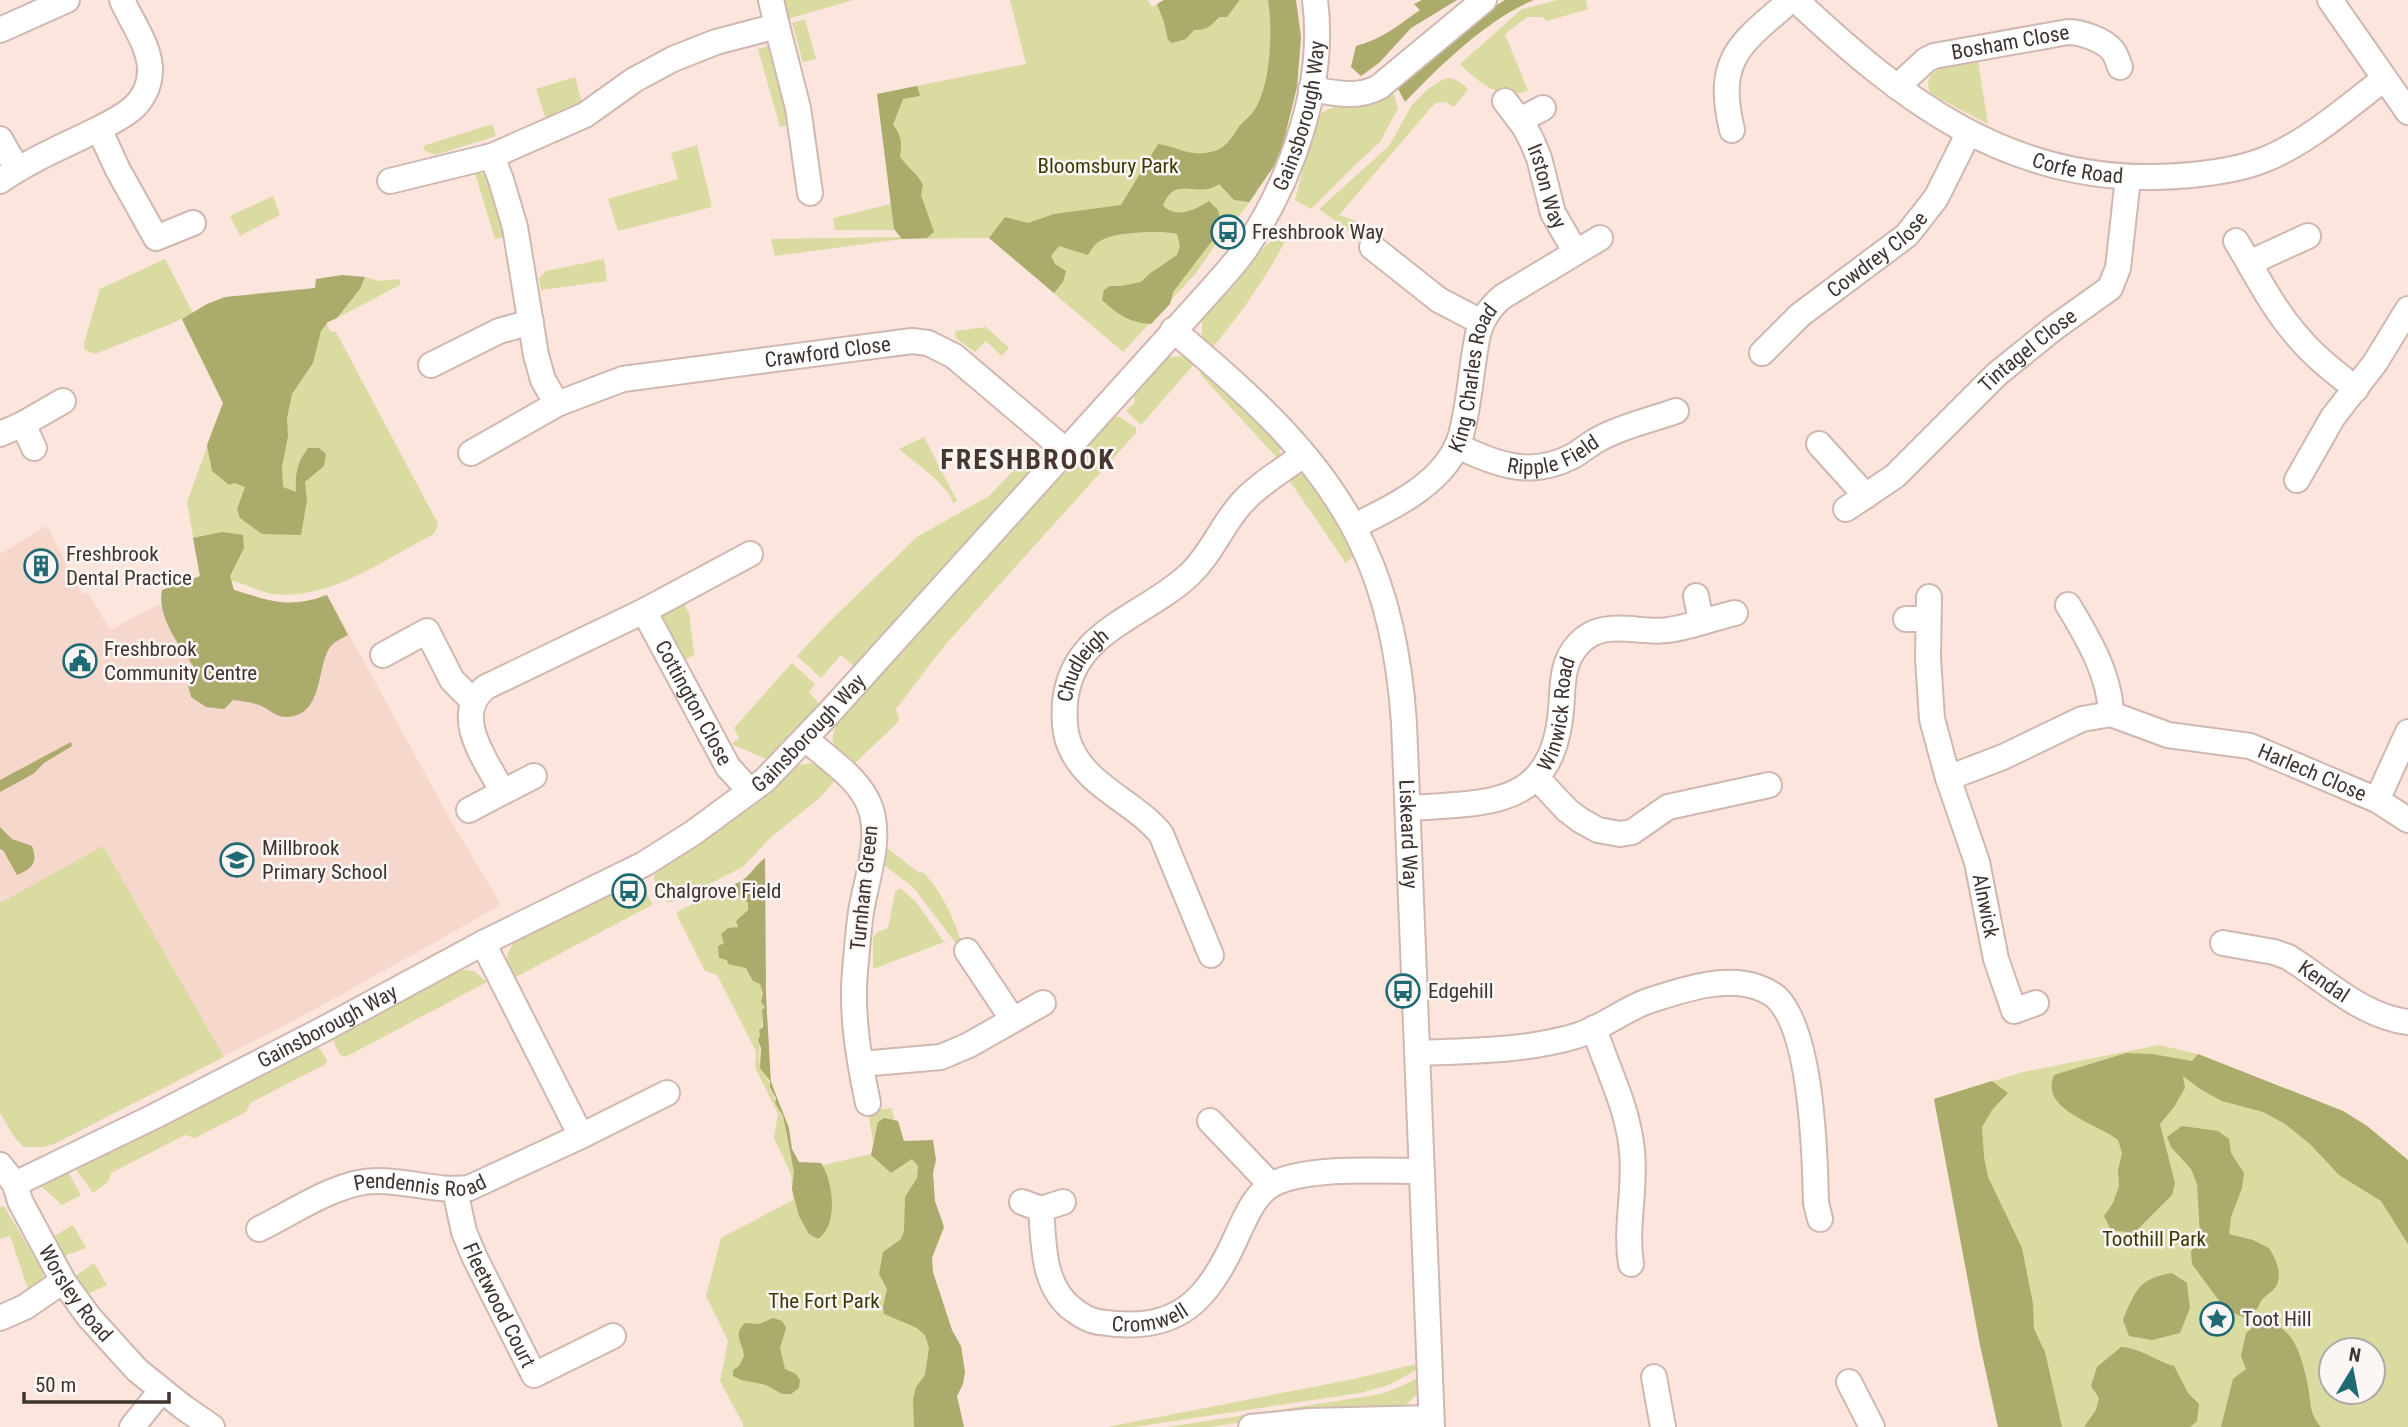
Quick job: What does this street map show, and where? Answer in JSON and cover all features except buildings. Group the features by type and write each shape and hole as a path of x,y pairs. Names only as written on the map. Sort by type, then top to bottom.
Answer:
{"street":[{"path":"0,30 67,0"},
{"path":"0,139 8,175 99,129 134,107 146,92 150,72 141,40 122,0"},
{"path":"771,0 798,108 810,193"},
{"name":"Gainsborough Way","path":"8,1174 155,1116 483,943 643,864 693,833 765,780 1244,250 1270,208 1296,148 1311,89 1318,22 1315,0"},
{"path":"1311,89 1355,95 1368,93 1379,87 1484,0"},
{"path":"1735,116 1725,99 1726,78 1731,62 1748,37 1791,0"},
{"name":"Corfe Road","path":"1796,0 1897,87 1943,120 2003,149 2075,171 2128,178 2208,173 2263,160 2302,139 2384,79"},
{"path":"2330,0 2408,113"},
{"path":"390,181 413,163 492,156 585,115 634,79 673,59 716,42 777,26"},
{"name":"Bosham Close","path":"1897,87 1926,60 1934,57 2068,32 2079,32 2105,45 2112,50 2120,67"},
{"name":"Irston Way","path":"1543,108 1513,110 1539,158 1553,213 1575,251"},
{"path":"99,129 156,238 192,223"},
{"name":"Cowdrey Close","path":"1762,354 1800,316 1907,236 1936,198 1968,134"},
{"path":"492,156 502,180 515,227 536,355 543,380 557,404"},
{"name":"Tintagel Close","path":"1819,444 1856,502 1895,476 1997,374 2110,288 2118,268 2128,178"},
{"path":"2249,263 2308,236"},
{"name":"King Charles Road","path":"1354,526 1380,514 1417,491 1450,460 1461,434 1481,322 1489,309 1502,297 1600,238"},
{"path":"2236,242 2269,297 2299,338 2332,371 2356,389"},
{"path":"1372,247 1404,258 1439,300 1481,322"},
{"path":"2297,480 2333,417 2375,363 2408,309"},
{"path":"431,365 499,331 531,322"},
{"name":"Liskeard Way","path":"1174,330 1271,418 1328,486 1354,526 1372,566 1397,659 1408,808 1431,1422"},
{"name":"Crawford Close","path":"471,453 557,404 623,379 912,341 928,343 954,356 1065,450"},
{"path":"0,434 23,425 63,401"},
{"name":"Ripple Field","path":"1457,446 1495,462 1532,469 1574,456 1599,438 1648,431 1676,411"},
{"path":"23,425 34,448"},
{"name":"Chudleigh","path":"1212,955 1188,927 1161,834 1148,820 1093,778 1073,753 1064,717 1069,679 1079,660 1097,640 1189,575 1205,558 1242,503 1303,455"},
{"path":"503,792 471,730 473,701 486,687 644,611 750,554"},
{"path":"1696,596 1701,621"},
{"path":"1948,778 2003,757 2082,719 2111,714 2111,700 2102,671 2089,641 2068,605"},
{"name":"Cottington Close","path":"644,611 728,767 750,791"},
{"name":"Alnwick","path":"1921,612 1932,719 1948,778 1977,862 1996,959 2014,1012 2036,1003"},
{"name":"Winwick Road","path":"1408,808 1495,800 1520,791 1537,778 1551,755 1560,731 1565,666 1583,640 1603,630 1663,631 1735,613"},
{"path":"383,655 427,631 452,681 473,701"},
{"name":"Harlech Close","path":"2111,714 2168,735 2250,746 2377,800 2408,820"},
{"path":"2377,800 2408,732"},
{"name":"Turnham Green","path":"805,738 856,783 869,805 874,823 854,985 854,1020 868,1103"},
{"path":"469,810 534,776"},
{"path":"1537,778 1580,820 1598,830 1620,834 1632,832 1668,807 1769,785"},
{"path":"483,943 581,1136"},
{"path":"967,951 1013,1020"},
{"name":"Kendal","path":"2233,952 2288,957 2368,1009 2395,1020 2408,1022"},
{"path":"1418,1053 1490,1051 1578,1035 1646,1002 1711,985 1748,985 1775,996 1792,1026 1810,1090 1825,1168 1816,1203 1820,1219"},
{"path":"861,1064 941,1057 970,1045 1043,1003"},
{"path":"1594,1028 1623,1104 1632,1150 1633,1191 1639,1229 1628,1243 1631,1264"},
{"name":"Pendennis Road","path":"259,1229 340,1188 359,1182 387,1181 455,1190 485,1182 667,1093"},
{"path":"1210,1121 1271,1185 1302,1175 1421,1171"},
{"name":"Worsley Road","path":"8,1174 63,1281 112,1345 161,1391 212,1427"},
{"name":"Cromwell","path":"1042,1204 1045,1260 1059,1298 1094,1321 1133,1325 1171,1317 1196,1301 1212,1285 1249,1210 1271,1185"},
{"name":"Fleetwood Court","path":"455,1190 464,1232 534,1375 614,1336"},
{"path":"0,1318 25,1307 63,1281"},
{"path":"1654,1377 1663,1427"},
{"path":"1849,1382 1876,1419"},
{"path":"132,1427 161,1391"},
{"path":"1251,1427 1320,1421 1431,1422"}],"shaded area":[{"path":"1164,0 1239,1 1227,17 1219,17 1208,27 1194,30 1186,39 1172,43 1168,40 1157,4"},
{"path":"1268,0 1296,0 1301,37 1297,87 1283,144 1274,166 1249,202 1234,200 1219,184 1208,189 1182,188 1172,192 1167,198 1163,206 1180,213 1209,201 1218,210 1220,218 1215,237 1173,292 1170,304 1151,324 1130,320 1113,310 1102,300 1104,290 1110,286 1141,282 1177,255 1180,246 1177,234 1140,232 1110,237 1096,244 1088,255 1059,246 1051,256 1055,264 1066,271 1063,282 1054,293 989,238 1005,217 1028,223 1054,214 1121,205 1158,144 1196,153 1216,151 1224,146 1253,112 1264,88 1270,42"},
{"path":"1422,0 1457,0 1411,28 1380,62 1361,76 1351,67 1356,46 1381,36 1405,21 1420,10 1414,4"},
{"path":"1505,0 1534,0 1500,18 1483,31 1449,59 1405,102 1397,87 1472,21"},
{"path":"917,86 920,96 903,99 893,125 901,140 900,157 923,185 921,195 934,232 927,238 902,239 894,229 877,94"},
{"path":"342,275 365,277 360,289 337,318 328,322 321,331 313,363 292,394 282,467 283,487 296,492 298,468 308,448 319,448 326,454 324,466 305,482 307,500 301,535 262,534 240,518 237,509 245,487 235,483 229,485 212,471 207,445 223,403 182,319 225,297 315,288 316,279"},
{"name":"Millbrook Primary School","path":"47,526 82,594 88,592 110,630 159,604 198,673 332,603 447,814 501,905 312,1011 54,1144 24,1147 15,1138 0,1113 0,554"},
{"path":"222,532 243,535 244,548 230,576 234,590 280,602 301,602 327,595 348,635 330,647 313,699 308,708 300,714 284,717 256,704 233,700 224,709 206,707 191,697 188,685 198,673 167,623 161,601 162,590 200,576 193,538"},
{"path":"71,742 72,746 44,763 33,774 0,792 0,780"},
{"path":"0,827 12,839 32,846 33,864 17,875 0,849"},
{"path":"765,858 766,996 771,1082 789,1128 792,1149 799,1162 821,1163 829,1180 832,1202 829,1224 818,1239 809,1234 799,1216 792,1189 794,1172 783,1116 775,1103 770,1081 760,1068 761,1048 758,1040 759,1030 763,1027 762,1010 765,1007 761,1002 763,994 760,984 753,981 746,968 728,964 727,960 719,958 718,946 724,943 721,934 728,928 738,927 736,921 748,910 748,903 738,894 735,884 744,879"},
{"path":"2126,1053 2152,1054 2192,1061 2198,1054 2343,1111 2367,1126 2408,1160 2408,1244 2381,1201 2339,1175 2310,1144 2285,1124 2263,1112 2222,1101 2183,1076 2185,1088 2160,1124 2175,1183 2172,1195 2134,1233 2111,1230 2104,1216 2113,1203 2119,1186 2118,1170 2122,1153 2118,1140 2062,1106 2055,1098 2052,1087 2054,1075"},
{"path":"1992,1081 2008,1093 1992,1110 1982,1127 1988,1177 2022,1248 2033,1304 2034,1329 2045,1352 2062,1427 1998,1427 1980,1345 1934,1099"},
{"path":"884,1118 898,1121 904,1141 933,1140 936,1160 933,1173 935,1201 944,1227 932,1258 933,1272 952,1330 961,1346 965,1372 957,1396 964,1427 914,1427 913,1399 916,1387 925,1375 929,1348 925,1335 917,1328 884,1314 887,1289 879,1274 883,1252 901,1239 904,1231 905,1197 917,1178 918,1166 912,1159 891,1173 871,1155 878,1122"},
{"path":"2182,1126 2218,1131 2229,1139 2231,1153 2244,1173 2242,1188 2231,1217 2229,1234 2253,1240 2269,1248 2277,1264 2279,1276 2276,1286 2258,1308 2243,1317 2226,1310 2192,1264 2191,1252 2200,1236 2197,1184 2191,1169 2171,1147 2167,1137"},
{"path":"2172,1273 2187,1283 2190,1308 2180,1333 2152,1340 2129,1336 2123,1320 2135,1294 2152,1278"},
{"path":"773,1318 782,1321 786,1328 780,1348 785,1369 796,1374 800,1380 799,1388 791,1394 782,1394 766,1385 733,1376 733,1370 739,1366 744,1356 739,1335 741,1327 745,1323 759,1324"},
{"path":"2260,1322 2281,1328 2294,1343 2303,1364 2312,1413 2321,1427 2221,1427 2233,1379 2246,1369 2241,1356 2246,1333"},
{"path":"2121,1347 2174,1366 2188,1393 2199,1404 2197,1421 2190,1427 2084,1427 2096,1410 2099,1398 2091,1386 2097,1367"}],"green space":[{"path":"785,0 853,0 788,19"},
{"name":"Bloomsbury Park","path":"1010,0 1148,0 1152,7 1164,0 1286,0 1265,163 1256,194 1236,220 1233,219 1196,273 1123,352 989,238 902,239 775,256 771,239 900,237 895,230 835,230 833,218 891,204 877,94 1026,64"},
{"path":"1558,0 1586,0 1588,9 1547,21 1542,17 1527,17 1505,34 1528,91 1508,93 1490,88 1460,64 1522,9"},
{"path":"805,19 816,59 803,62 792,23"},
{"path":"768,46 772,50 793,124 780,127 758,49"},
{"path":"1978,61 1988,124 1931,94 1928,84 1930,77 1942,68"},
{"path":"575,77 582,103 546,119 536,89"},
{"path":"1450,78 1468,89 1454,107 1446,102 1435,103 1339,215 1356,221 1357,237 1319,209 1389,146 1412,105 1429,88"},
{"path":"1393,92 1398,108 1380,142 1311,209 1295,200 1319,116 1331,108 1371,103"},
{"path":"492,124 496,136 435,155 425,151 423,146"},
{"path":"697,145 712,207 618,231 608,199 678,179 671,153"},
{"path":"475,173 491,175 509,236 495,239"},
{"path":"273,196 280,215 240,236 230,216"},
{"path":"1292,226 1256,290 1211,349 1202,335 1202,318 1248,261"},
{"path":"165,259 193,313 95,354 85,350 84,343 100,289"},
{"path":"604,259 607,281 541,290 539,279 546,271"},
{"path":"365,277 379,281 400,279 400,285 337,318 360,289"},
{"path":"228,303 295,303 327,325 330,331 336,332 436,520 438,525 434,534 357,576 315,591 273,594 237,582 200,576 187,502 223,403 182,320"},
{"path":"986,327 1009,348 1002,356 986,341 975,352 956,338 955,331"},
{"path":"1179,356 1196,362 1141,425 1126,411 1135,402 1133,392 1166,358"},
{"path":"1204,369 1281,445 1279,460 1200,374"},
{"path":"1114,416 1136,428 1136,433 945,645 896,709 898,722 851,767 837,752 833,743 837,724 1099,429"},
{"path":"924,437 957,501 953,503 938,481 899,449"},
{"path":"1021,463 1031,473 856,668 841,655 821,678 797,656 917,537 989,496"},
{"path":"1300,474 1317,487 1339,522 1355,555 1346,563 1287,477"},
{"path":"680,597 689,613 694,655 681,662 662,621 663,614"},
{"path":"792,663 815,684 809,692 822,707 769,760 731,744 739,739 734,728"},
{"path":"810,763 818,765 835,780 822,796 770,838 743,867 673,902 667,902 654,879 655,868 795,766"},
{"path":"103,846 224,1057 54,1144 24,1147 15,1138 0,1113 0,903"},
{"path":"887,848 919,873 923,872 937,889 948,908 964,949 961,950 913,887 884,865"},
{"path":"639,878 652,904 650,906 512,979 507,959 509,950 516,941"},
{"name":"The Fort Park","path":"732,885 748,903 748,910 724,943 727,960 746,968 761,988 765,1007 758,1040 760,1064 783,1116 794,1172 875,1153 868,1111 892,1108 903,1164 912,1159 918,1166 917,1178 910,1191 955,1427 743,1427 720,1381 728,1341 706,1296 721,1238 793,1200 791,1174 774,1138 778,1114 755,1067 756,1051 717,975 705,971 677,915 677,912"},
{"path":"900,888 916,902 944,942 873,969 873,937 888,928 895,892"},
{"path":"464,970 474,971 487,982 345,1057 339,1054 333,1039 339,1034"},
{"path":"317,1045 327,1060 326,1064 250,1103 246,1112 195,1138 185,1135 111,1173 108,1182 93,1193 77,1171 78,1166"},
{"name":"Toothill Park","path":"2159,1045 2198,1054 2343,1111 2367,1126 2408,1160 2408,1427 1998,1427 1934,1099 2023,1072"},
{"path":"67,1170 81,1195 62,1205 41,1186 45,1181"},
{"path":"4,1206 43,1272 44,1288 30,1295 10,1236 0,1239 0,1207"},
{"path":"73,1225 86,1248 61,1257 51,1238"},
{"path":"94,1263 107,1285 86,1295 74,1277"},
{"path":"1420,1363 1420,1368 1389,1385 1360,1393 1134,1427 1107,1427 1354,1379"},
{"path":"1422,1375 1418,1393 1404,1407 1277,1417 1209,1427 1167,1427 1382,1394"}],"place":[{"name":"Freshbrook Way","path":"1228,232"},
{"name":"Freshbrook Dental Practice","path":"41,566"},
{"name":"Freshbrook Community Centre","path":"80,661"},
{"name":"Millbrook Primary School","path":"237,860"},
{"name":"Chalgrove Field","path":"629,891"},
{"name":"Edgehill","path":"1403,991"},
{"name":"Toot Hill","path":"2217,1319"}],"district":[{"name":"FRESHBROOK","path":"1028,459"}]}
